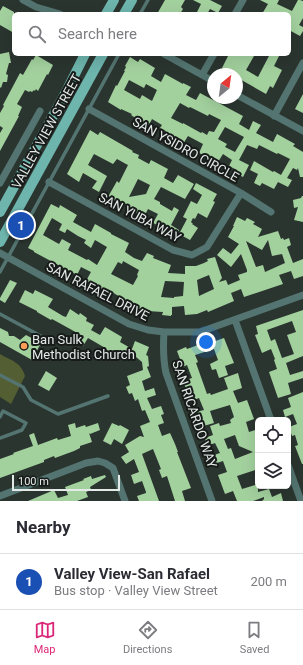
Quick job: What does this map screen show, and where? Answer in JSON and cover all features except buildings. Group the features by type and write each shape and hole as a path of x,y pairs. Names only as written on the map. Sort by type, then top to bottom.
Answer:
{"main road":[{"path":"107,12 114,0"},
{"path":"125,12 132,0"},
{"name":"VALLEY VIEW STREET","path":"0,212 84,56"},
{"name":"VALLEY VIEW STREET","path":"0,242 102,56"}],"street":[{"path":"23,0 36,7 53,12"},
{"path":"236,12 243,0"},
{"path":"168,56 207,78"},
{"path":"202,75 213,56"},
{"path":"274,116 303,63"},
{"path":"243,98 303,132"},
{"name":"SAN YSIDRO CIRCLE","path":"88,109 240,193 270,212"},
{"path":"0,183 40,111"},
{"name":"SAN YUBA WAY","path":"49,182 173,250 192,255 207,246 240,193"},
{"name":"SAN RAFAEL DRIVE","path":"0,253 129,324 148,330 164,332 200,332 303,295"},
{"path":"235,320 270,417"},
{"name":"SAN RICARDO WAY","path":"164,332 163,362 166,373 212,501"},
{"path":"0,496 86,463 98,461 113,468 125,501"},
{"path":"291,473 301,501"}],"lane":[{"path":"141,12 148,0"},
{"path":"0,272 117,56"},
{"path":"0,314 50,341"},
{"path":"0,375 23,387 31,400 58,414 108,396"},
{"path":"0,417 3,411 26,423 22,430 0,438"}],"green space":[{"path":"0,354 18,365 25,376 11,404 0,397"}],"place":[{"name":"Valley View-San Rafael","path":"21,225"},
{"name":"Ban Sulk Methodist Church","path":"24,346"}]}
